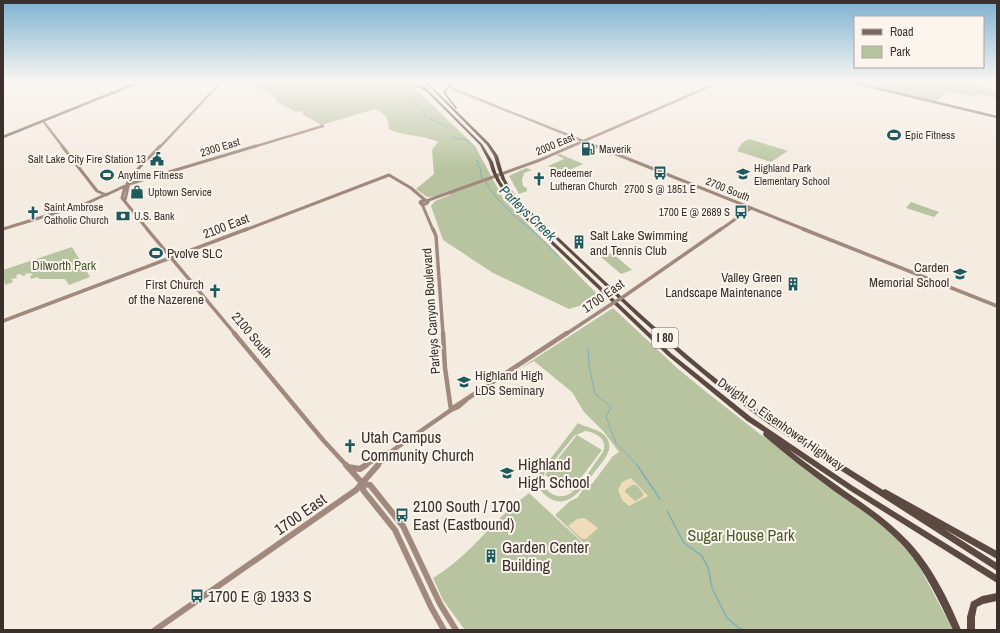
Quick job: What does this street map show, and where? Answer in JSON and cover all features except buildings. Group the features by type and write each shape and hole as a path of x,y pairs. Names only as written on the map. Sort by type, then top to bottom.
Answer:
{"highway":[{"name":"Dwight D. Eisenhower Highway","path":"449,111 481,144 491,162 494,172 523,206 686,357 769,421 997,567"},
{"name":"Dwight D. Eisenhower Highway","path":"455,111 488,144 496,156 501,179 512,203 631,319 705,385 749,419 845,484 997,580"},
{"path":"457,111 462,118"},
{"path":"749,419 790,455 876,516 897,535 914,554 928,574 957,630"},
{"path":"849,473 997,555"},
{"path":"971,630 971,617 974,605 982,600 997,597"}],"main road":[{"path":"3,137 69,111"},
{"path":"970,111 997,117"}],"street":[{"path":"125,200 122,197 124,186 193,111"},
{"name":"2700 South","path":"507,111 997,306"},
{"name":"2000 East","path":"425,202 540,160 654,111"},
{"path":"43,121 98,191 106,195"},
{"name":"2300 East","path":"3,229 83,204 129,184 323,126"},
{"path":"125,200 129,184 146,164 145,163"},
{"name":"Parleys Canyon Boulevard","path":"389,175 411,188 425,202 426,212 436,236 445,368 451,410"},
{"name":"2100 East","path":"3,321 389,175"},
{"name":"2100 South","path":"125,200 170,257 347,467 363,484 370,485 403,526 440,604 456,630"},
{"name":"1700 East","path":"155,630 363,484 382,459 392,450 623,297 751,208"},
{"path":"347,467 360,470 383,454 392,450"},
{"name":"2100 South","path":"363,484 363,490 391,523 398,534 429,603 444,630"}],"green space":[{"path":"293,111 370,111 321,125 302,114 304,111 296,112"},
{"path":"377,111 438,111 475,146 504,200 602,299 569,309 493,273 443,240 431,206 435,201 450,195 446,192 437,196 427,197 416,189 434,174 432,150 438,142 432,139 395,132 389,129 386,117"},
{"path":"749,139 788,151 771,162 737,151 742,143"},
{"path":"560,154 583,164 563,173 548,166 564,159 556,155"},
{"path":"526,168 532,170 524,173 522,180 523,186 527,188 527,191 519,194 509,176"},
{"path":"911,202 939,212 934,217 906,208"},
{"name":"Dilworth Park","path":"72,247 90,277 69,285 65,279 39,279 38,277 31,279 30,276 33,275 25,272 26,275 16,275 17,278 13,279 11,277 13,282 5,285 3,270"},
{"path":"612,253 632,270 621,274 601,257"},
{"name":"Sugar House Park","path":"613,308 677,368 705,391 760,434 808,466 887,527 918,564 953,630 465,630 443,600 433,578 461,558 503,515 529,493 584,544 592,538 584,543 555,515 570,501 577,498 587,484 592,484 613,456 619,452 603,431 584,412 572,392 534,361 519,369"},
{"path":"578,423 600,432 607,438 609,450 606,456 584,486 573,497 559,501 544,494 537,483 538,475","holes":["585,431 594,433 603,440 603,452 584,479 572,492 564,496 556,496 552,494 543,484 545,472 574,436"]},
{"path":"577,435 602,450 571,491 545,475"}],"sand":[{"path":"631,478 648,496 629,506 622,500 618,490 622,482","holes":["632,485 636,485 643,493 643,496 635,501 625,492 625,490"]},
{"path":"577,519 586,519 598,528 586,539 582,539 568,526"}],"waterway":[{"name":"Parleys Creek","path":"423,111 426,117 448,127"},
{"name":"Parleys Creek","path":"452,137 467,140 470,145"},
{"name":"Parleys Creek","path":"476,160 479,162 477,165"},
{"name":"Parleys Creek","path":"478,166 480,168 482,179"},
{"name":"Parleys Creek","path":"486,182 502,204 559,257"},
{"name":"Parleys Creek","path":"588,349 589,365 595,394 611,407 606,417 616,443 638,466"},
{"name":"Parleys Creek","path":"637,465 660,499"},
{"name":"Parleys Creek","path":"667,511 684,543 701,555 708,567 712,588 727,618 739,628 744,630"}],"place":[{"name":"Epic Fitness","path":"894,135"},
{"name":"Maverik","path":"588,149"},
{"name":"Salt Lake City Fire Station 13","path":"157,159"},
{"name":"2700 S @ 1851 E","path":"660,173"},
{"name":"Highland Park Elementary School","path":"743,174"},
{"name":"Anytime Fitness","path":"107,175"},
{"name":"Redeemer Lutheran Church","path":"539,179"},
{"name":"Uptown Service","path":"137,192"},
{"name":"1700 E @ 2689 S","path":"741,212"},
{"name":"Saint Ambrose Catholic Church","path":"33,213"},
{"name":"U.S. Bank","path":"123,216"},
{"name":"Salt Lake Swimming and Tennis Club","path":"579,242"},
{"name":"Pvolve SLC","path":"156,253"},
{"name":"Carden Memorial School","path":"960,274"},
{"name":"Valley Green Landscape Maintenance","path":"793,284"},
{"name":"First Church of the Nazerene","path":"215,291"},
{"name":"Highland High LDS Seminary","path":"464,382"},
{"name":"Utah Campus Community Church","path":"350,446"},
{"name":"Highland High School","path":"507,473"},
{"name":"2100 South / 1700 East (Eastbound)","path":"402,515"},
{"name":"Garden Center Building","path":"491,556"},
{"name":"1700 E @ 1933 S","path":"197,596"}]}
